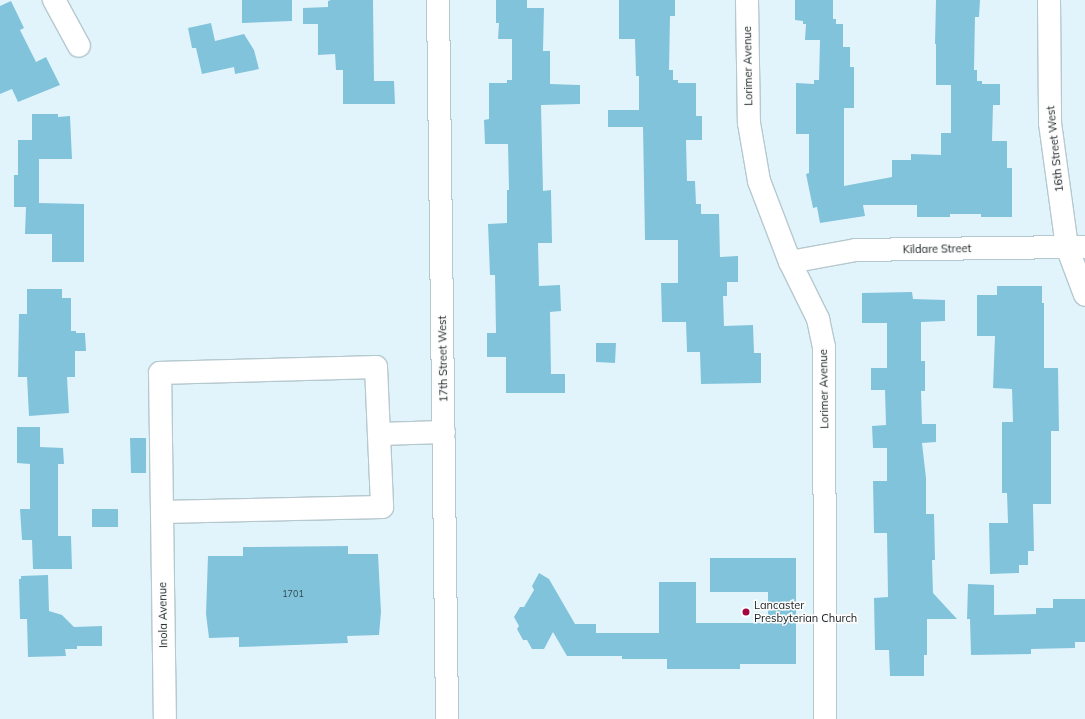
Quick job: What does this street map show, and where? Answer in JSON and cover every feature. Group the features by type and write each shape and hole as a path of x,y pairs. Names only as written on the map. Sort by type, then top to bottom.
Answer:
{"street":[{"path":"54,0 79,46"},
{"name":"17th Street West","path":"438,0 447,719"},
{"name":"Lorimer Avenue","path":"746,0 750,130 759,181 790,262 818,319 824,347 825,719"},
{"name":"16th Street West","path":"1049,0 1050,123 1085,294"},
{"name":"Kildare Street","path":"790,262 856,250 1076,247"},
{"name":"Inola Avenue","path":"164,719 160,373 376,368 379,434"},
{"path":"162,512 382,506 379,434 444,432"}],"building":[{"path":"242,0 292,0 292,21 242,23"},
{"path":"373,0 374,81 394,81 395,104 343,104 343,70 336,70 335,54 318,55 318,24 303,24 303,8 328,7 328,1"},
{"path":"496,0 527,0 527,8 544,8 543,51 550,51 550,84 580,85 580,104 541,105 543,191 551,190 552,243 538,243 539,286 560,285 561,311 550,312 551,374 565,374 565,393 506,393 506,357 487,357 487,333 496,333 495,275 490,275 488,224 507,223 507,190 509,190 508,144 485,144 484,120 489,119 489,83 507,83 507,80 512,80 512,39 498,39 499,23 496,23"},
{"path":"619,0 675,0 675,16 670,16 669,70 673,70 673,80 678,80 678,83 696,83 696,116 702,116 702,140 686,140 687,181 695,181 696,204 701,204 701,214 719,214 720,257 738,256 738,282 727,282 727,296 723,296 724,326 753,325 754,353 761,353 761,383 701,384 700,352 687,352 686,322 662,322 661,283 678,283 678,240 645,240 643,127 608,127 608,110 639,110 639,76 636,76 635,39 619,39"},
{"path":"795,0 833,0 833,19 836,19 836,24 843,24 843,47 850,47 850,67 854,67 854,108 844,108 844,186 892,177 892,160 911,160 911,154 941,155 941,133 951,133 951,85 936,85 936,0 980,0 979,17 975,17 974,70 977,70 977,81 982,81 982,84 1000,84 1000,105 993,105 992,141 1007,141 1007,168 1012,168 1012,217 981,217 981,214 950,214 950,217 917,217 917,205 863,205 865,216 820,223 817,207 813,208 806,174 809,173 809,134 796,134 796,83 814,84 814,80 819,80 820,40 805,40 806,24 803,24 803,21 795,20"},
{"path":"11,1 24,28 20,30 36,62 46,57 60,85 18,102 12,89 0,94 0,6"},
{"path":"211,23 215,41 244,34 254,50 259,69 235,74 234,67 202,74 196,48 192,48 188,28"},
{"path":"32,114 58,114 58,117 70,116 72,159 39,159 39,203 84,204 84,262 52,262 52,234 25,234 26,207 14,207 14,175 18,175 18,140 32,140"},
{"path":"997,286 1042,286 1042,303 1044,303 1044,368 1058,368 1059,431 1051,431 1051,504 1033,504 1034,551 1028,551 1028,565 1019,565 1019,573 990,574 989,523 1008,523 1007,493 1002,493 1002,422 1013,422 1012,389 993,388 995,336 977,336 977,295 997,295"},
{"path":"27,289 62,289 62,298 71,298 71,331 76,331 76,333 85,333 86,351 75,351 75,377 67,377 69,413 29,416 27,377 18,377 19,314 27,314"},
{"path":"912,292 913,299 945,300 945,321 921,322 921,361 925,361 925,391 921,391 922,424 936,424 936,442 922,443 926,478 926,514 934,514 935,560 932,560 933,593 957,619 927,619 927,655 924,655 924,676 890,676 889,650 875,650 874,598 888,597 887,533 874,533 873,481 887,481 887,448 873,448 872,426 886,425 885,390 871,390 871,368 887,368 887,323 862,323 862,293"},
{"path":"596,343 616,343 615,363 596,362"},
{"path":"17,427 40,427 40,447 63,448 64,464 58,464 58,536 71,536 72,569 33,569 32,540 22,540 20,509 30,509 30,464 17,463"},
{"path":"130,438 146,438 146,473 131,473"},
{"path":"92,509 118,509 118,527 92,527"},
{"path":"348,546 348,554 378,554 381,612 379,635 347,636 348,643 239,647 239,637 209,638 206,614 208,556 243,556 243,547"},
{"path":"710,558 796,558 796,664 740,664 740,669 667,669 667,659 622,659 622,656 567,656 553,632 544,649 532,649 527,640 523,640 517,629 519,626 514,617 520,607 524,607 534,590 532,586 539,573 549,579 575,624 596,624 596,633 659,633 659,582 696,582 696,623 768,623 768,592 710,592"},
{"path":"48,575 49,611 62,615 74,627 102,626 102,646 77,646 77,649 65,649 66,656 28,657 27,619 20,619 19,579 21,579 21,576"},
{"path":"968,584 994,585 994,615 1036,614 1036,608 1053,608 1053,599 1085,599 1085,642 1075,642 1075,648 1031,649 1031,654 971,655 970,619 967,619"}],"place":[{"name":"Lancaster Presbyterian Church","path":"746,612"}]}
